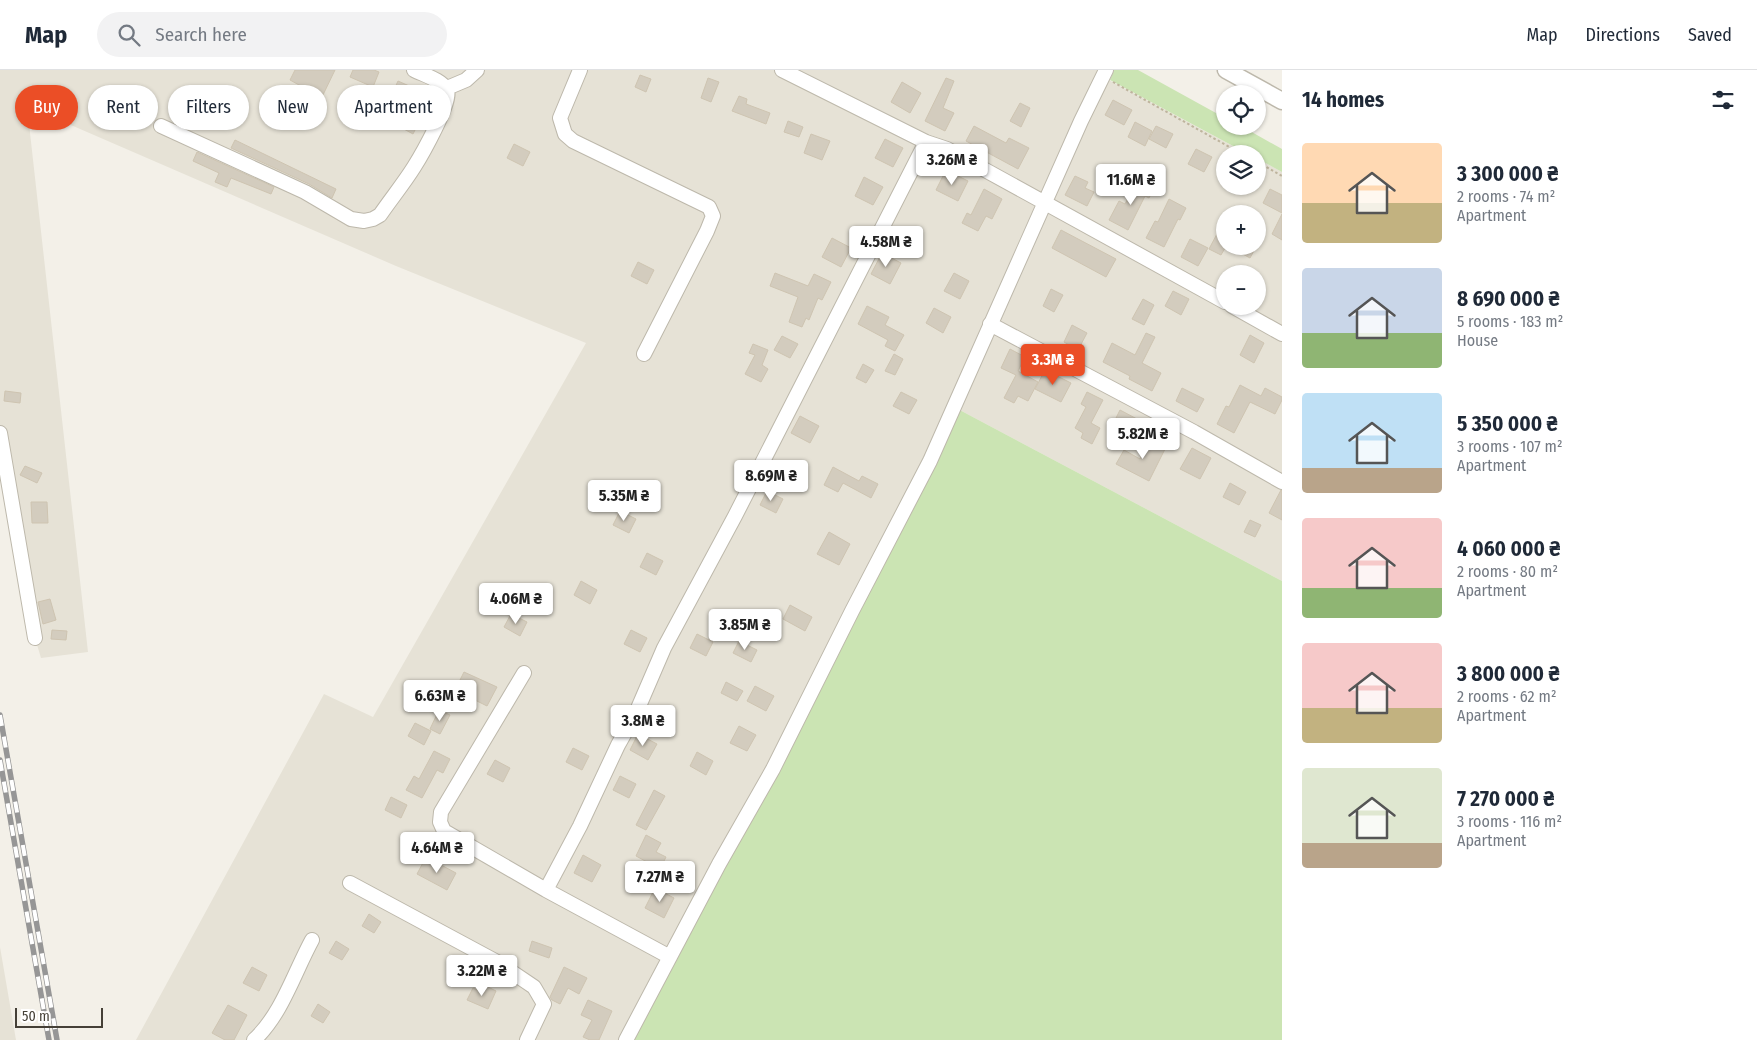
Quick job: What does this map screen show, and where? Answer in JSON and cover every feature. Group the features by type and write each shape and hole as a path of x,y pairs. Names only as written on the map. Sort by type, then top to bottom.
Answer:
{"street":[{"path":"414,70 437,80 443,85"},
{"path":"451,86 466,80 477,70"},
{"path":"580,70 560,118 565,134 573,141 709,207 713,216 644,354"},
{"path":"782,70 926,142 947,149 1216,297"},
{"path":"1236,72 1282,101"},
{"path":"626,1040 773,769 930,461 1044,203 1105,73"},
{"path":"161,126 305,192 351,219 364,221 380,215 415,166 434,130"},
{"path":"546,890 580,826 618,745 636,713 664,648 735,516 926,142"},
{"path":"1248,315 1282,334"},
{"path":"990,324 1194,432 1282,482"},
{"path":"0,433 35,638"},
{"path":"524,674 441,812 440,822 444,831 546,890 670,957"},
{"path":"350,883 497,962 534,987 544,1004 527,1040"},
{"path":"254,1040 264,1030 284,996 312,940"}],"path":[{"path":"1105,73 1227,145"},
{"path":"1266,167 1282,176"}],"shaded area":[{"path":"0,70 1106,70 1103,77 1231,145 1216,145 1216,195 1266,195 1266,163 1282,172 1282,581 954,407 626,1040 136,1040 324,694 373,717 586,343 396,266 78,128 78,85 15,85 15,130 30,130 88,652 41,658 35,638 0,433"},
{"path":"0,947 16,1040 0,1040"}],"green space":[{"path":"1114,70 1138,70 1216,113 1216,135 1257,135 1282,149 1282,172 1266,163 1266,145 1231,145 1110,80"},
{"path":"954,407 1282,581 1282,1040 626,1040"}],"building":[{"path":"295,70 335,70 327,87 327,85 299,85 290,80"},
{"path":"353,70 374,70 379,72 374,85 368,85 350,77"},
{"path":"640,75 651,79 646,92 635,87"},
{"path":"708,78 719,82 711,102 701,98"},
{"path":"946,78 954,81 943,108 954,113 945,131 925,121"},
{"path":"398,81 407,85 396,85"},
{"path":"902,82 921,93 910,113 891,102"},
{"path":"739,96 747,99 746,104 770,113 766,124 732,111"},
{"path":"1113,100 1132,110 1124,125 1105,115"},
{"path":"1020,103 1030,108 1021,127 1010,121"},
{"path":"788,121 803,127 799,137 784,132"},
{"path":"1135,122 1152,131 1145,146 1128,137"},
{"path":"974,126 1006,143 1009,138 1029,148 1018,169 966,141"},
{"path":"1156,126 1173,134 1166,148 1149,139"},
{"path":"406,130 415,130 413,134"},
{"path":"811,134 830,141 822,160 804,153"},
{"path":"885,139 903,148 893,167 875,158"},
{"path":"235,140 336,189 332,198 309,184 231,148"},
{"path":"514,144 530,152 523,166 507,158"},
{"path":"1196,149 1212,157 1204,172 1188,164"},
{"path":"197,152 274,187 271,194 231,178 227,187 215,182 219,173 193,161"},
{"path":"946,170 968,181 958,201 936,190"},
{"path":"1075,176 1088,182 1085,188 1094,192 1087,206 1065,195"},
{"path":"864,177 883,187 873,205 855,196"},
{"path":"1138,180 1154,188 1149,198 1145,196 1128,230 1109,220 1119,201 1125,204"},
{"path":"984,189 1002,199 992,219 986,216 978,231 962,223 967,213 971,215"},
{"path":"1270,189 1282,195 1282,213 1263,203"},
{"path":"1169,199 1186,208 1180,220 1178,219 1164,247 1146,238 1155,221 1158,222"},
{"path":"1282,214 1282,240 1272,234"},
{"path":"1061,230 1116,259 1106,277 1052,248"},
{"path":"1216,236 1216,252 1209,249"},
{"path":"832,238 851,248 841,267 822,257"},
{"path":"1190,239 1208,248 1198,266 1181,257"},
{"path":"882,253 901,263 890,284 871,274"},
{"path":"638,262 654,270 647,284 631,276"},
{"path":"775,273 808,286 814,274 831,282 822,300 818,298 809,320 806,318 802,327 789,322 798,297 770,286"},
{"path":"954,273 969,281 960,299 944,291"},
{"path":"1051,289 1063,295 1054,312 1043,306"},
{"path":"1173,291 1189,299 1181,315 1165,306"},
{"path":"1143,299 1154,305 1144,325 1132,319"},
{"path":"867,306 889,317 885,325 904,335 895,351 885,346 888,340 858,324"},
{"path":"934,308 951,317 943,333 926,323"},
{"path":"1072,325 1087,333 1078,350 1064,342"},
{"path":"1146,333 1155,337 1142,363 1161,373 1152,391 1129,379 1130,376 1103,362 1112,343 1135,355"},
{"path":"1250,335 1264,343 1254,363 1240,355"},
{"path":"782,336 798,344 790,358 774,350"},
{"path":"753,344 768,350 762,365 768,369 761,382 745,374 755,355 749,353"},
{"path":"1010,349 1025,357 1018,371 1038,382 1028,401 1018,396 1014,403 1004,398 1016,375 1001,368"},
{"path":"894,354 903,359 895,375 885,371"},
{"path":"863,364 874,370 866,383 856,378"},
{"path":"1045,370 1071,383 1061,402 1035,389"},
{"path":"1240,385 1261,396 1265,388 1282,397 1282,400 1275,414 1250,402 1234,433 1217,424 1226,406 1229,407"},
{"path":"1182,388 1204,399 1197,412 1176,401"},
{"path":"5,391 21,393 20,403 4,401"},
{"path":"901,392 917,400 909,414 893,406"},
{"path":"1087,392 1103,400 1091,423 1100,428 1092,444 1081,438 1083,433 1075,428 1086,407 1081,404"},
{"path":"1120,410 1137,419 1130,433 1113,424"},
{"path":"800,416 819,426 810,443 791,433"},
{"path":"1150,439 1166,447 1149,481 1116,464 1124,450 1140,459"},
{"path":"1192,448 1211,458 1200,479 1180,469"},
{"path":"25,466 42,473 37,483 20,475"},
{"path":"833,467 859,481 862,476 878,484 871,498 843,483 838,492 824,485"},
{"path":"1230,483 1246,492 1239,505 1223,497"},
{"path":"767,491 783,499 776,513 760,505"},
{"path":"1282,491 1282,520 1269,513"},
{"path":"31,502 47,502 48,523 32,523"},
{"path":"620,511 636,519 629,533 613,525"},
{"path":"1250,520 1261,525 1255,537 1244,532"},
{"path":"829,532 850,544 839,565 817,554"},
{"path":"647,553 663,561 656,575 640,567"},
{"path":"581,581 597,590 590,604 574,595"},
{"path":"50,599 56,620 43,624 38,602"},
{"path":"790,605 812,617 805,631 783,619"},
{"path":"511,614 527,622 520,636 504,627"},
{"path":"52,630 67,631 66,640 51,639"},
{"path":"631,630 647,638 640,652 624,644"},
{"path":"697,634 713,642 706,656 690,648"},
{"path":"739,641 757,650 751,662 733,653"},
{"path":"464,672 497,687 487,706 455,690"},
{"path":"726,682 743,691 737,701 721,693"},
{"path":"755,686 774,696 766,711 747,701"},
{"path":"439,710 450,715 440,734 430,729"},
{"path":"415,723 431,731 424,745 408,736"},
{"path":"739,726 756,735 747,751 730,743"},
{"path":"638,734 657,744 648,760 630,750"},
{"path":"573,748 589,756 582,770 566,762"},
{"path":"434,751 450,759 443,773 437,770 422,798 406,790 414,776 419,779"},
{"path":"697,752 713,761 706,775 690,766"},
{"path":"495,760 510,768 503,782 487,774"},
{"path":"620,776 636,784 629,798 613,790"},
{"path":"654,790 665,796 646,830 636,825"},
{"path":"391,797 407,805 401,818 385,810"},
{"path":"646,835 661,843 656,852 666,857 660,869 636,856"},
{"path":"583,855 601,865 592,882 574,873"},
{"path":"426,857 456,873 447,890 417,874"},
{"path":"655,888 674,898 664,918 645,908"},
{"path":"369,914 381,922 374,933 362,926"},
{"path":"336,941 349,949 342,960 329,953"},
{"path":"532,941 552,948 549,958 529,951"},
{"path":"252,967 267,975 259,991 243,983"},
{"path":"564,967 587,978 579,994 568,988 560,1004 550,997"},
{"path":"486,986 496,991 488,1009 467,1000 473,988 483,993"},
{"path":"588,1000 612,1011 599,1040 590,1040 583,1037 592,1020 581,1015"},
{"path":"318,1004 330,1012 323,1023 311,1016"},
{"path":"228,1005 247,1015 234,1040 225,1040 212,1033"}],"railway":[{"path":"0,715 57,1040"},
{"path":"0,760 49,1040"}]}
